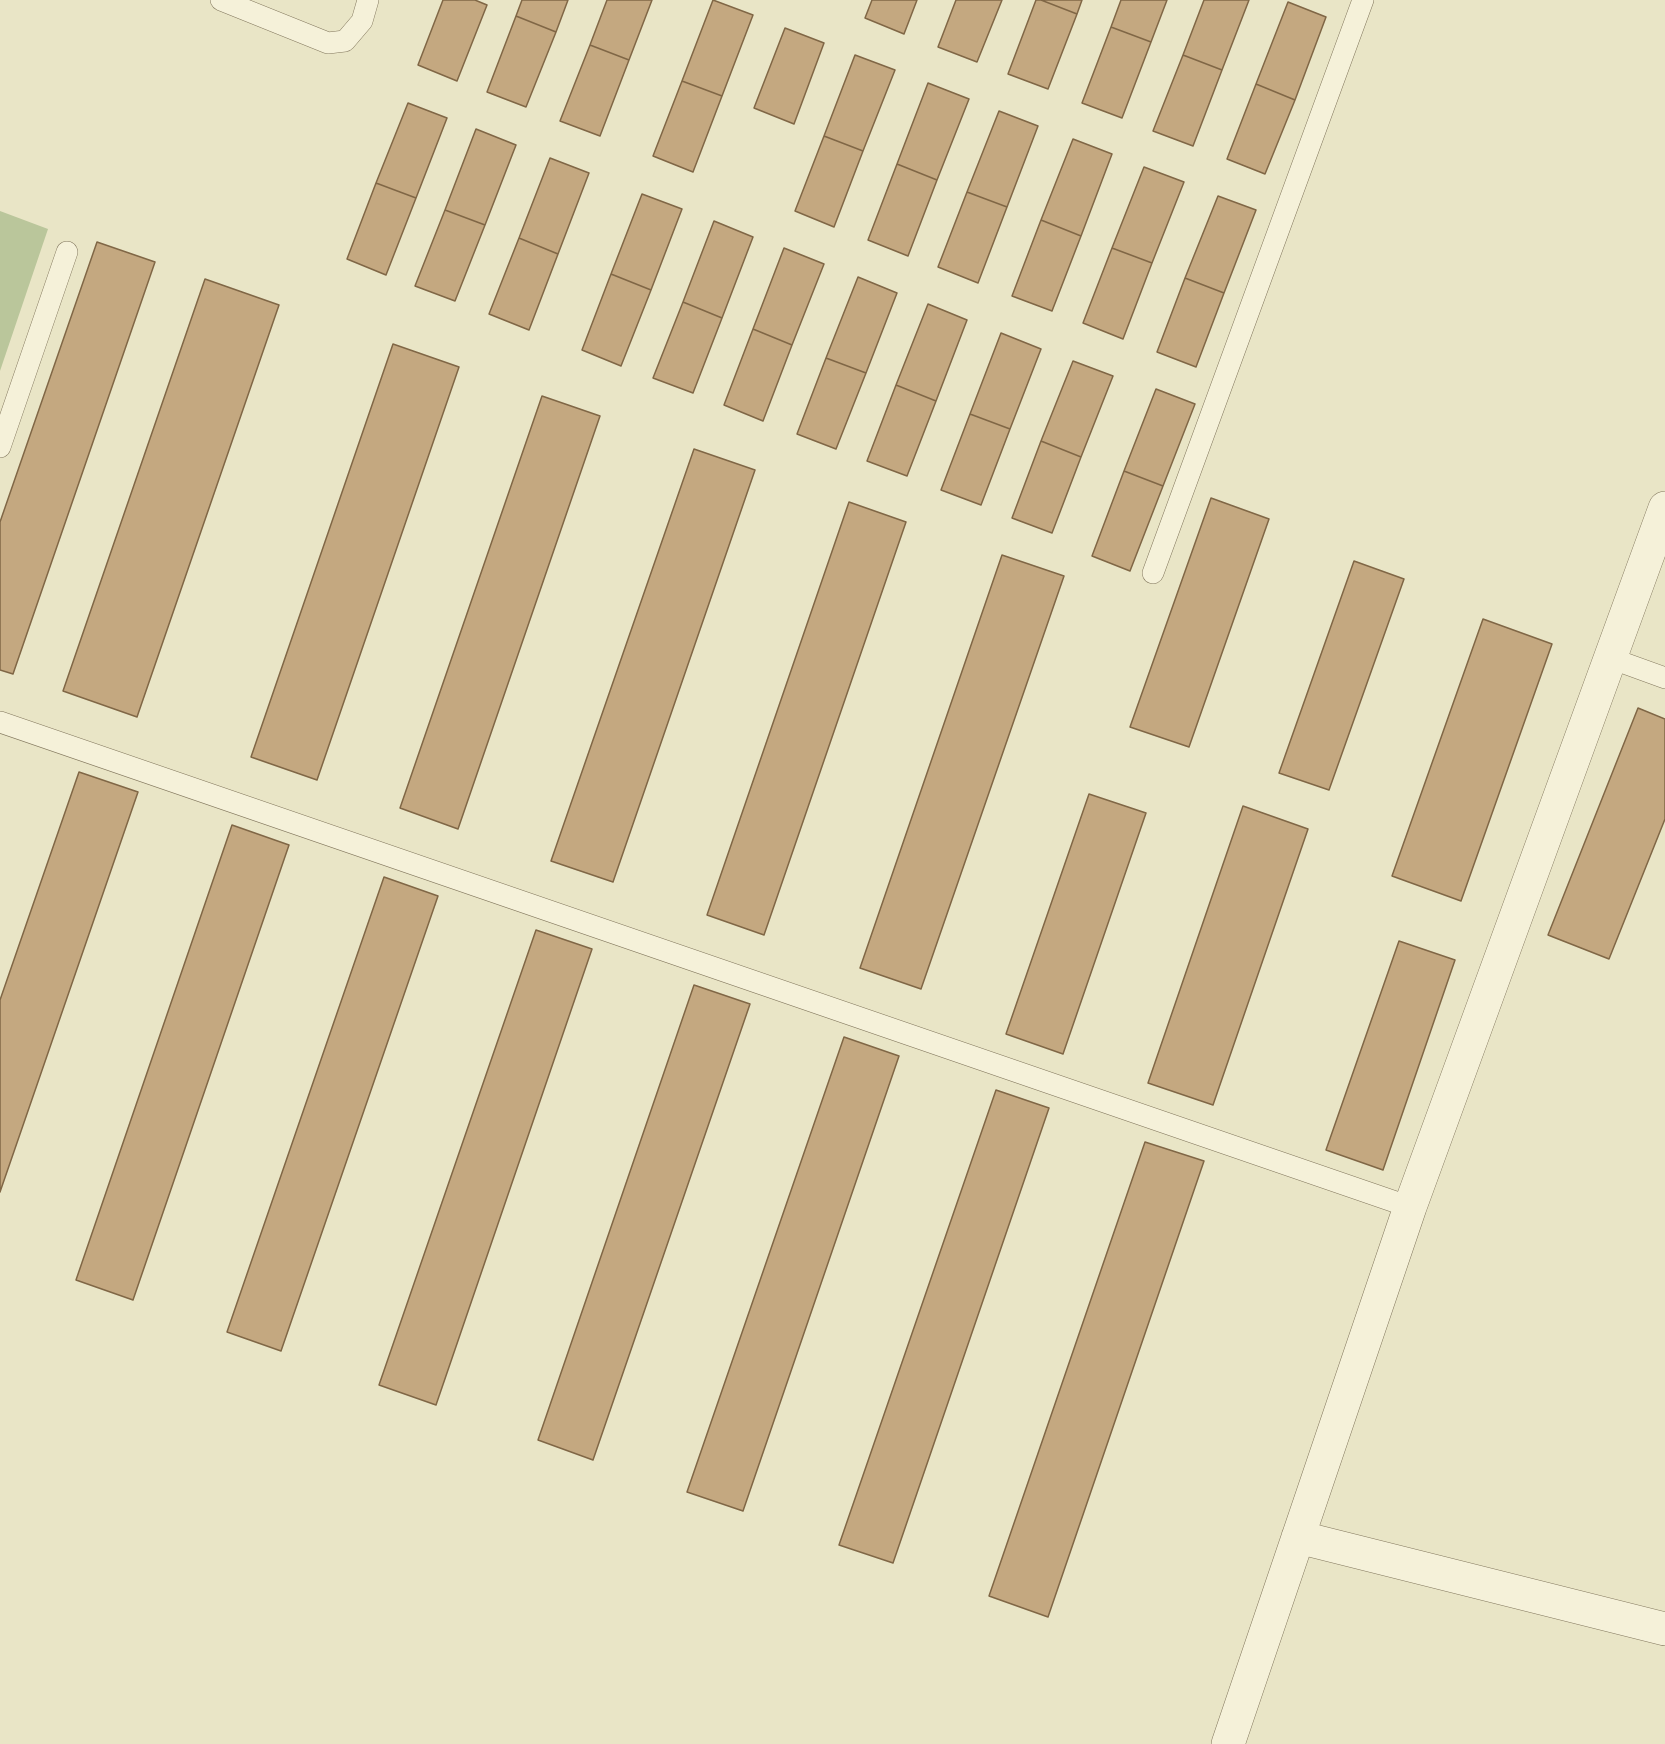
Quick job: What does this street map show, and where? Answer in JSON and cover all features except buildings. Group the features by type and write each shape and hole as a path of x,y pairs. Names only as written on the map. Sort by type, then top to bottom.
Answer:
{"street":[{"path":"1228,1744 1410,1207 1665,508"},
{"path":"1298,1537 1665,1629"}],"lane":[{"path":"221,0 328,43 345,41 362,21 368,0"},
{"path":"1153,573 1363,0"},
{"path":"0,447 67,252"},
{"path":"1610,658 1665,678"},
{"path":"0,722 1410,1207"}],"green space":[{"path":"0,211 48,229 0,371"}]}
